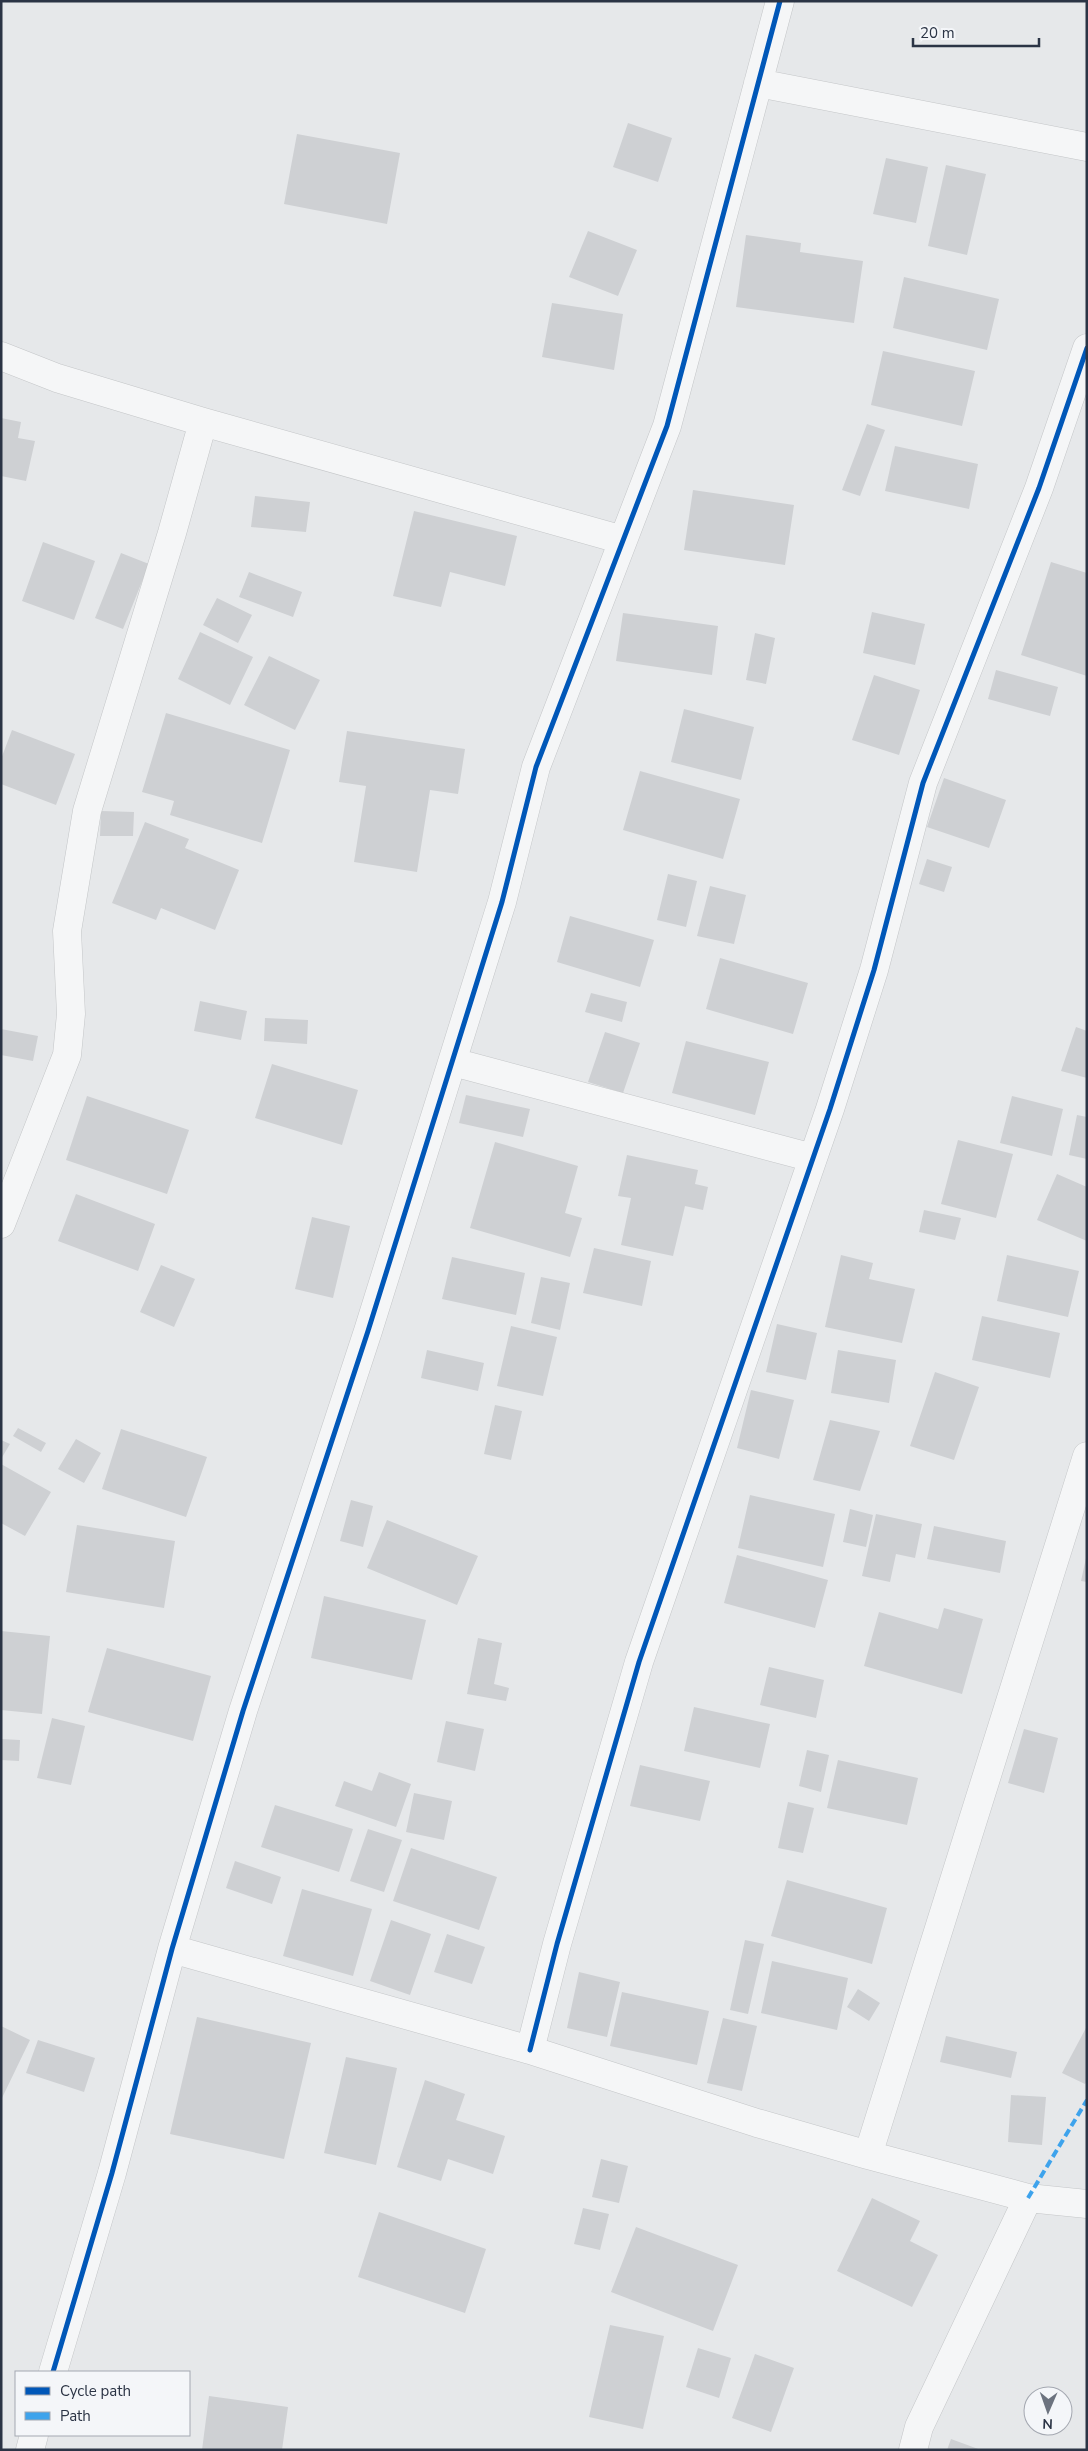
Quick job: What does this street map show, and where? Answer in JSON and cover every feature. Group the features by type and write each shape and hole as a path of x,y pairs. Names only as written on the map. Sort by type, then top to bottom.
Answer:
{"street":[{"path":"53,2371 112,2173 172,1949 243,1711 368,1331 453,1062 502,902 536,767 667,426 780,1"},
{"path":"758,82 1087,147"},
{"path":"530,2050 557,1944 639,1662 813,1158 874,970 923,783 1039,488 1087,348"},
{"path":"1,356 57,378 203,422 623,540"},
{"path":"1,1224 67,1055 71,1014 67,931 87,811 172,533 203,422"},
{"path":"453,1062 813,1158"},
{"path":"868,2154 1087,1456"},
{"path":"172,1949 530,2050 757,2123 868,2154 1028,2198 1087,2204"},
{"path":"913,2450 919,2427 1028,2198"},
{"path":"30,2450 34,2436"}],"building":[{"path":"628,123 672,138 658,182 613,167"},
{"path":"297,134 400,153 387,224 284,204"},
{"path":"886,158 928,167 916,223 873,214"},
{"path":"946,165 986,174 967,255 928,246"},
{"path":"588,231 637,250 618,296 569,277"},
{"path":"746,235 801,243 800,252 863,261 854,323 736,307"},
{"path":"904,277 999,299 987,350 893,328"},
{"path":"552,303 623,314 614,370 542,357"},
{"path":"883,351 975,371 962,426 871,405"},
{"path":"1,418 21,422 18,438 35,441 26,481 1,476"},
{"path":"867,424 885,430 860,496 842,490"},
{"path":"895,446 978,464 969,509 885,491"},
{"path":"693,490 794,505 785,565 684,550"},
{"path":"255,496 310,502 306,532 251,527"},
{"path":"414,511 517,536 505,586 450,572 441,607 393,596"},
{"path":"43,542 95,561 74,620 22,601"},
{"path":"121,553 149,564 123,629 95,618"},
{"path":"1051,562 1087,573 1087,676 1021,655"},
{"path":"249,572 302,592 293,617 239,597"},
{"path":"217,598 252,615 238,643 203,625"},
{"path":"872,612 925,624 915,665 863,653"},
{"path":"623,613 718,626 712,675 616,661"},
{"path":"200,632 253,657 230,705 178,679"},
{"path":"755,633 775,638 766,684 746,680"},
{"path":"269,656 320,680 295,730 244,705"},
{"path":"996,670 1058,687 1050,716 988,699"},
{"path":"874,675 920,690 899,755 852,740"},
{"path":"684,709 754,727 741,780 671,762"},
{"path":"166,713 290,750 262,843 170,815 174,801 142,792"},
{"path":"12,730 75,754 56,805 1,784 1,759"},
{"path":"347,731 465,749 458,794 430,790 417,872 354,862 366,786 339,782"},
{"path":"640,771 740,799 723,859 623,830"},
{"path":"944,778 1006,800 989,848 927,827"},
{"path":"101,811 134,812 133,836 100,836"},
{"path":"145,822 189,839 185,848 239,870 215,930 161,908 156,920 112,903"},
{"path":"927,859 952,867 944,892 919,884"},
{"path":"668,874 697,881 686,927 657,920"},
{"path":"710,886 746,895 734,944 697,936"},
{"path":"570,916 654,940 640,987 557,962"},
{"path":"720,958 808,983 793,1034 706,1009"},
{"path":"591,993 627,1002 622,1022 585,1012"},
{"path":"200,1001 247,1011 241,1040 194,1031"},
{"path":"265,1018 308,1020 307,1044 264,1041"},
{"path":"1076,1027 1087,1031 1087,1078 1061,1071"},
{"path":"1,1029 38,1036 33,1061 1,1055"},
{"path":"605,1032 640,1043 623,1093 588,1082"},
{"path":"686,1041 769,1062 755,1115 672,1093"},
{"path":"272,1064 358,1090 342,1145 255,1118"},
{"path":"466,1095 530,1109 523,1137 459,1123"},
{"path":"87,1096 189,1130 167,1194 66,1160"},
{"path":"1012,1096 1063,1109 1052,1156 1000,1143"},
{"path":"1077,1115 1087,1117 1087,1159 1069,1155"},
{"path":"958,1140 1013,1154 996,1218 941,1204"},
{"path":"495,1142 578,1166 565,1213 582,1218 570,1257 470,1228"},
{"path":"627,1155 698,1170 695,1184 708,1187 703,1210 685,1206 673,1256 621,1245 631,1198 618,1196"},
{"path":"1057,1174 1087,1187 1087,1241 1037,1220"},
{"path":"76,1194 155,1224 138,1271 58,1241"},
{"path":"924,1210 961,1218 955,1240 919,1232"},
{"path":"312,1217 350,1226 333,1298 295,1289"},
{"path":"594,1248 651,1261 642,1306 583,1293"},
{"path":"841,1255 873,1263 869,1279 915,1289 902,1343 825,1327"},
{"path":"1007,1255 1079,1271 1068,1317 997,1301"},
{"path":"452,1257 525,1273 516,1315 442,1299"},
{"path":"161,1265 195,1279 174,1327 140,1312"},
{"path":"541,1277 570,1283 560,1330 531,1323"},
{"path":"982,1316 1060,1333 1050,1378 972,1360"},
{"path":"777,1324 817,1333 806,1380 766,1372"},
{"path":"511,1326 557,1337 543,1396 497,1386"},
{"path":"427,1350 484,1363 478,1391 421,1378"},
{"path":"838,1350 896,1360 889,1403 831,1393"},
{"path":"935,1372 979,1387 954,1460 910,1446"},
{"path":"751,1390 794,1400 779,1459 737,1448"},
{"path":"495,1405 522,1411 511,1460 484,1454"},
{"path":"830,1420 880,1431 860,1491 813,1480"},
{"path":"18,1428 46,1443 41,1452 13,1436"},
{"path":"121,1429 207,1457 186,1517 102,1489"},
{"path":"76,1439 101,1453 84,1483 58,1469"},
{"path":"1,1440 10,1444 1,1459"},
{"path":"1,1464 51,1492 25,1536 1,1523"},
{"path":"750,1495 835,1514 823,1567 738,1548"},
{"path":"351,1500 373,1506 363,1547 340,1541"},
{"path":"850,1509 873,1515 866,1547 843,1542"},
{"path":"876,1514 922,1524 915,1558 896,1554 890,1582 862,1576"},
{"path":"387,1520 478,1556 457,1605 367,1568"},
{"path":"77,1525 175,1541 164,1608 66,1592"},
{"path":"934,1526 1006,1541 1000,1573 927,1559"},
{"path":"737,1555 828,1580 815,1628 724,1603"},
{"path":"1087,1558 1087,1582 1081,1581"},
{"path":"324,1596 426,1620 412,1680 311,1658"},
{"path":"944,1608 983,1619 962,1694 864,1666 879,1612 938,1629"},
{"path":"1,1631 50,1636 42,1714 1,1710"},
{"path":"478,1638 502,1643 494,1684 509,1688 506,1701 467,1694"},
{"path":"107,1648 211,1676 193,1741 88,1712"},
{"path":"769,1667 824,1680 816,1718 760,1705"},
{"path":"694,1707 770,1724 760,1768 684,1751"},
{"path":"52,1718 85,1726 71,1785 37,1778"},
{"path":"446,1721 484,1729 475,1771 437,1762"},
{"path":"1024,1729 1058,1738 1044,1793 1008,1783"},
{"path":"1,1739 20,1740 19,1761 1,1760"},
{"path":"807,1750 829,1755 821,1792 799,1786"},
{"path":"838,1760 918,1778 907,1825 827,1808"},
{"path":"640,1765 710,1781 700,1821 630,1806"},
{"path":"379,1772 411,1784 396,1827 335,1806 344,1781 372,1791"},
{"path":"414,1793 452,1801 444,1840 406,1832"},
{"path":"788,1802 814,1808 803,1853 778,1848"},
{"path":"275,1805 353,1829 339,1872 261,1847"},
{"path":"368,1829 402,1840 384,1892 350,1881"},
{"path":"411,1848 497,1877 479,1930 393,1901"},
{"path":"235,1861 281,1877 272,1904 226,1888"},
{"path":"787,1880 887,1908 872,1964 771,1936"},
{"path":"302,1889 372,1909 353,1976 283,1956"},
{"path":"391,1920 431,1934 410,1995 370,1981"},
{"path":"447,1934 485,1947 472,1984 434,1972"},
{"path":"745,1940 764,1944 748,2014 730,2010"},
{"path":"772,1961 848,1978 837,2030 761,2013"},
{"path":"579,1972 620,1982 607,2037 567,2028"},
{"path":"858,1989 880,2003 869,2021 847,2007"},
{"path":"622,1992 709,2011 697,2065 610,2046"},
{"path":"197,2017 311,2043 284,2159 170,2134"},
{"path":"723,2018 757,2026 742,2091 707,2083"},
{"path":"1,2026 30,2040 1,2100"},
{"path":"1087,2026 1087,2081 1085,2084 1062,2073"},
{"path":"946,2036 1017,2052 1011,2078 940,2062"},
{"path":"38,2040 95,2058 84,2092 26,2073"},
{"path":"346,2057 397,2068 376,2165 324,2153"},
{"path":"425,2080 465,2094 456,2120 505,2136 493,2174 448,2159 441,2181 397,2167"},
{"path":"1011,2095 1046,2097 1042,2145 1008,2142"},
{"path":"601,2159 628,2166 619,2203 592,2197"},
{"path":"872,2198 920,2221 910,2241 938,2255 912,2307 837,2271"},
{"path":"583,2208 609,2214 600,2250 574,2244"},
{"path":"379,2212 486,2249 465,2313 358,2277"},
{"path":"636,2227 738,2265 713,2331 611,2292"},
{"path":"610,2325 664,2336 643,2429 589,2417"},
{"path":"698,2348 731,2358 719,2398 686,2387"},
{"path":"755,2354 794,2368 771,2432 732,2418"},
{"path":"209,2396 288,2407 282,2450 202,2450"},
{"path":"951,2439 981,2450 947,2450"}],"marked path":[{"path":"1028,2198 1087,2100"}],"cycle path":[{"path":"53,2371 112,2173 172,1949 243,1711 368,1331 502,902 536,767 667,426 780,1"},
{"path":"530,2050 557,1944 639,1662 830,1109 874,970 923,783 1039,488 1087,348"}]}
